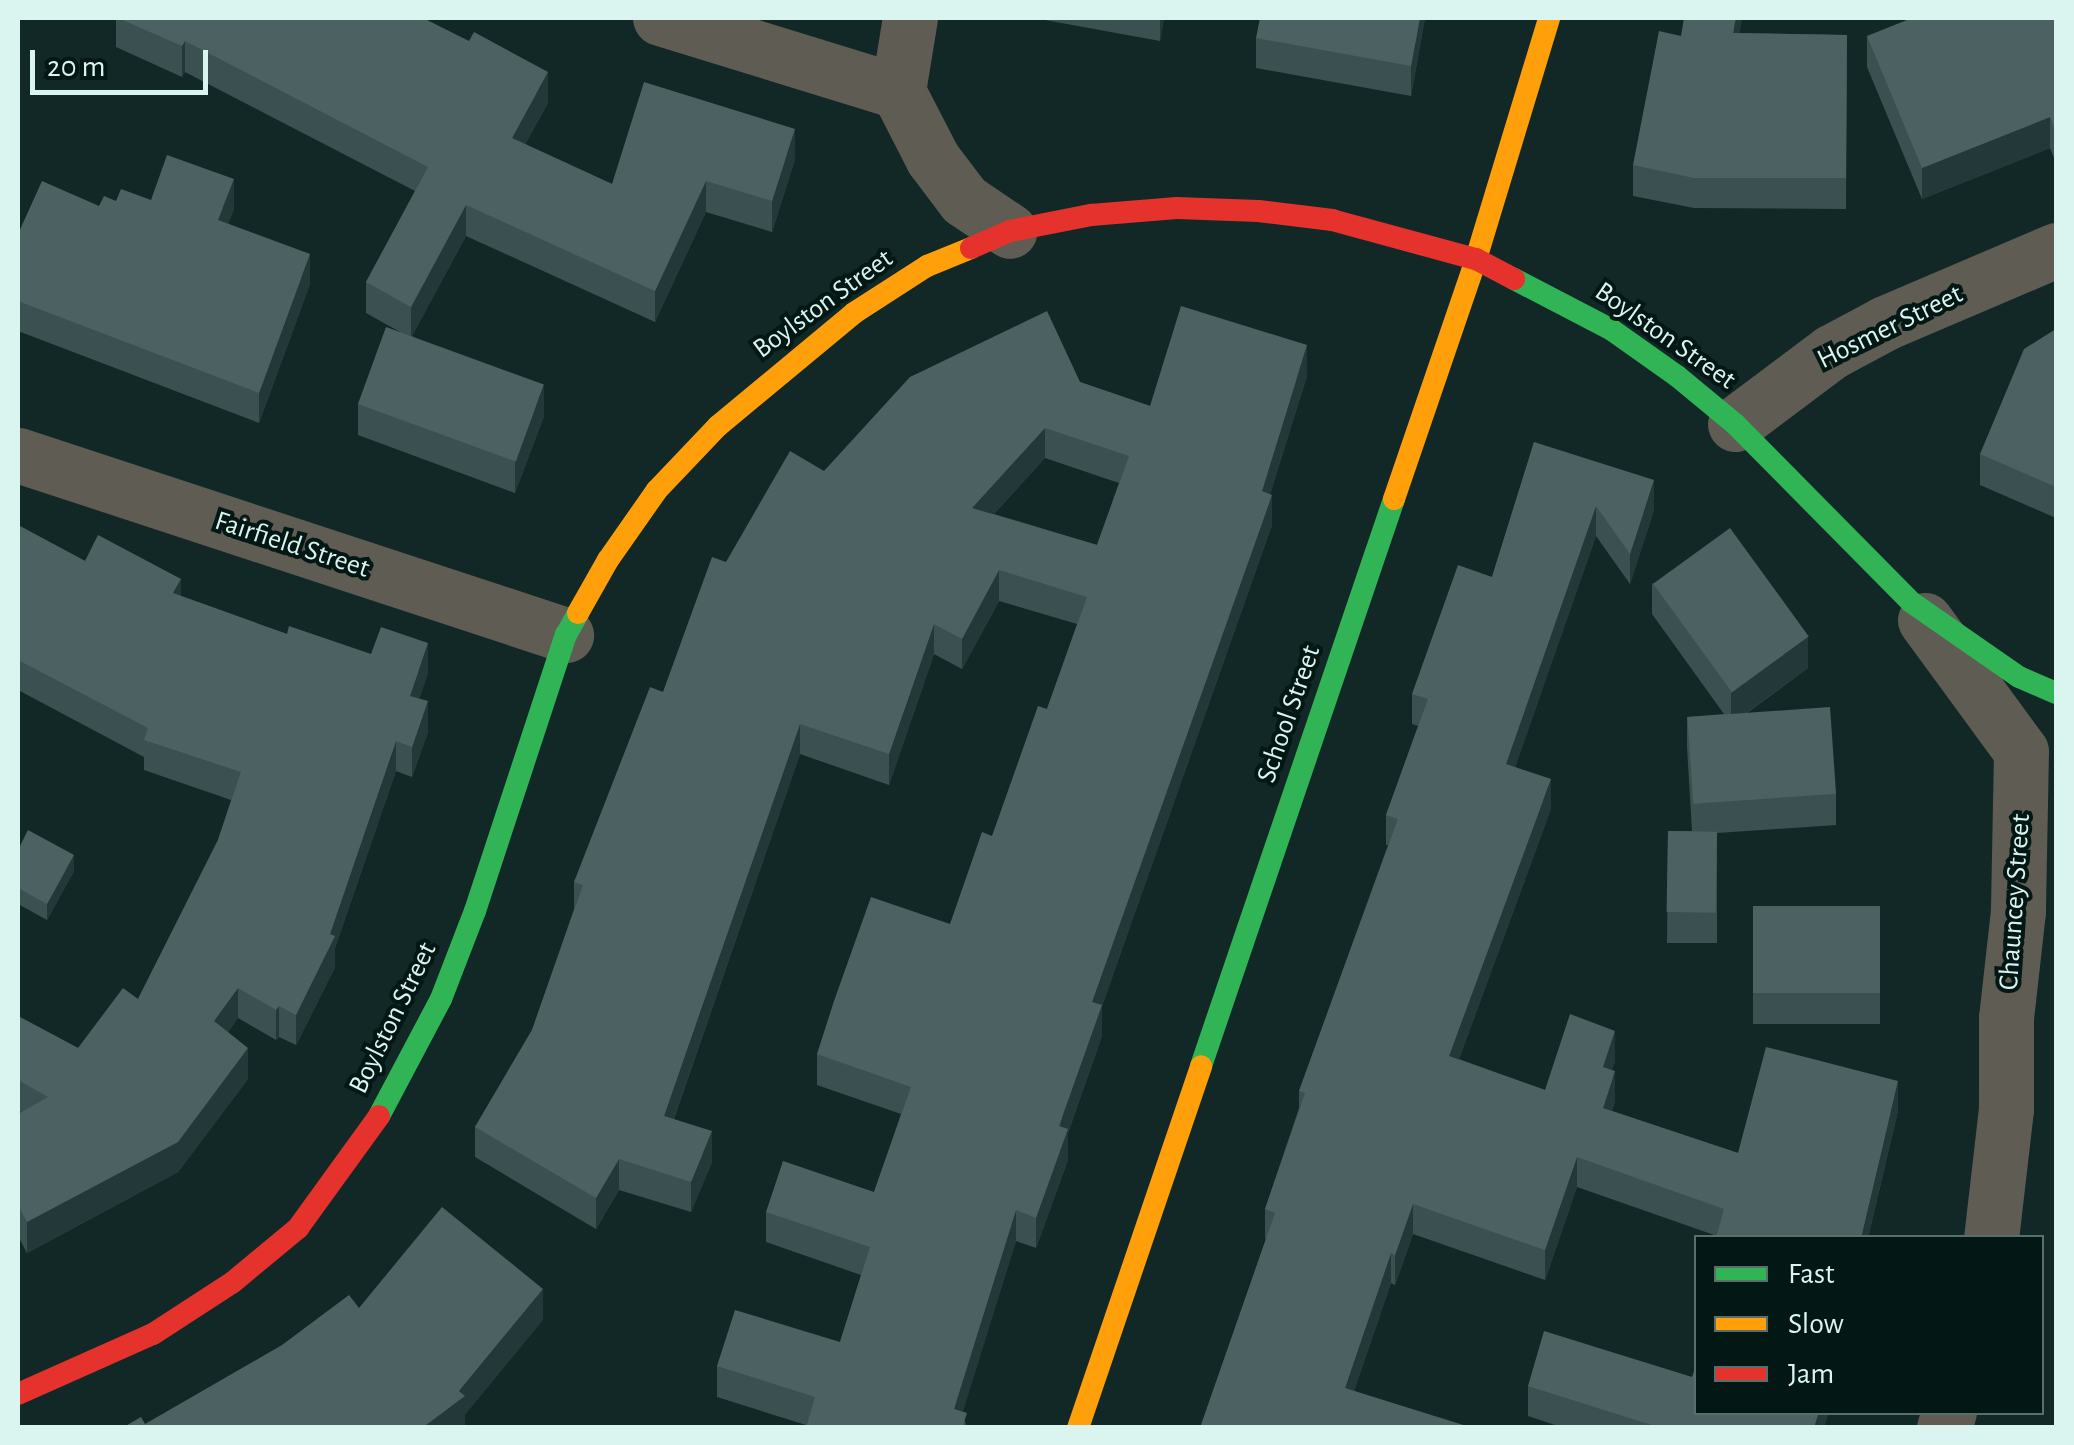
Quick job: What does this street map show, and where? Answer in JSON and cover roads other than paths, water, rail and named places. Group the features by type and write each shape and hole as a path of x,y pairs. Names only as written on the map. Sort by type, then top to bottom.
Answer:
{"street":[{"path":"660,18 898,91"},
{"path":"910,18 898,91 932,159 964,200 1010,231"},
{"name":"School Street","path":"1078,1428 1476,259 1549,18"},
{"name":"Boylston Street","path":"18,1394 153,1334 233,1282 298,1228 355,1155 400,1082 440,999 475,911 566,635 608,560 657,490 718,426 854,313 927,266 1010,231 1108,214 1177,208 1258,211 1332,220 1476,259 1546,292 1612,330 1734,424 1911,602 1956,637 2056,693"},
{"name":"Hosmer Street","path":"1734,424 1831,352 1885,322 2056,250"},
{"name":"Fairfield Street","path":"18,455 566,635"},
{"name":"Chauncey Street","path":"1911,602 2021,751 2018,911 2006,1018 2006,1108 1991,1235"}]}
